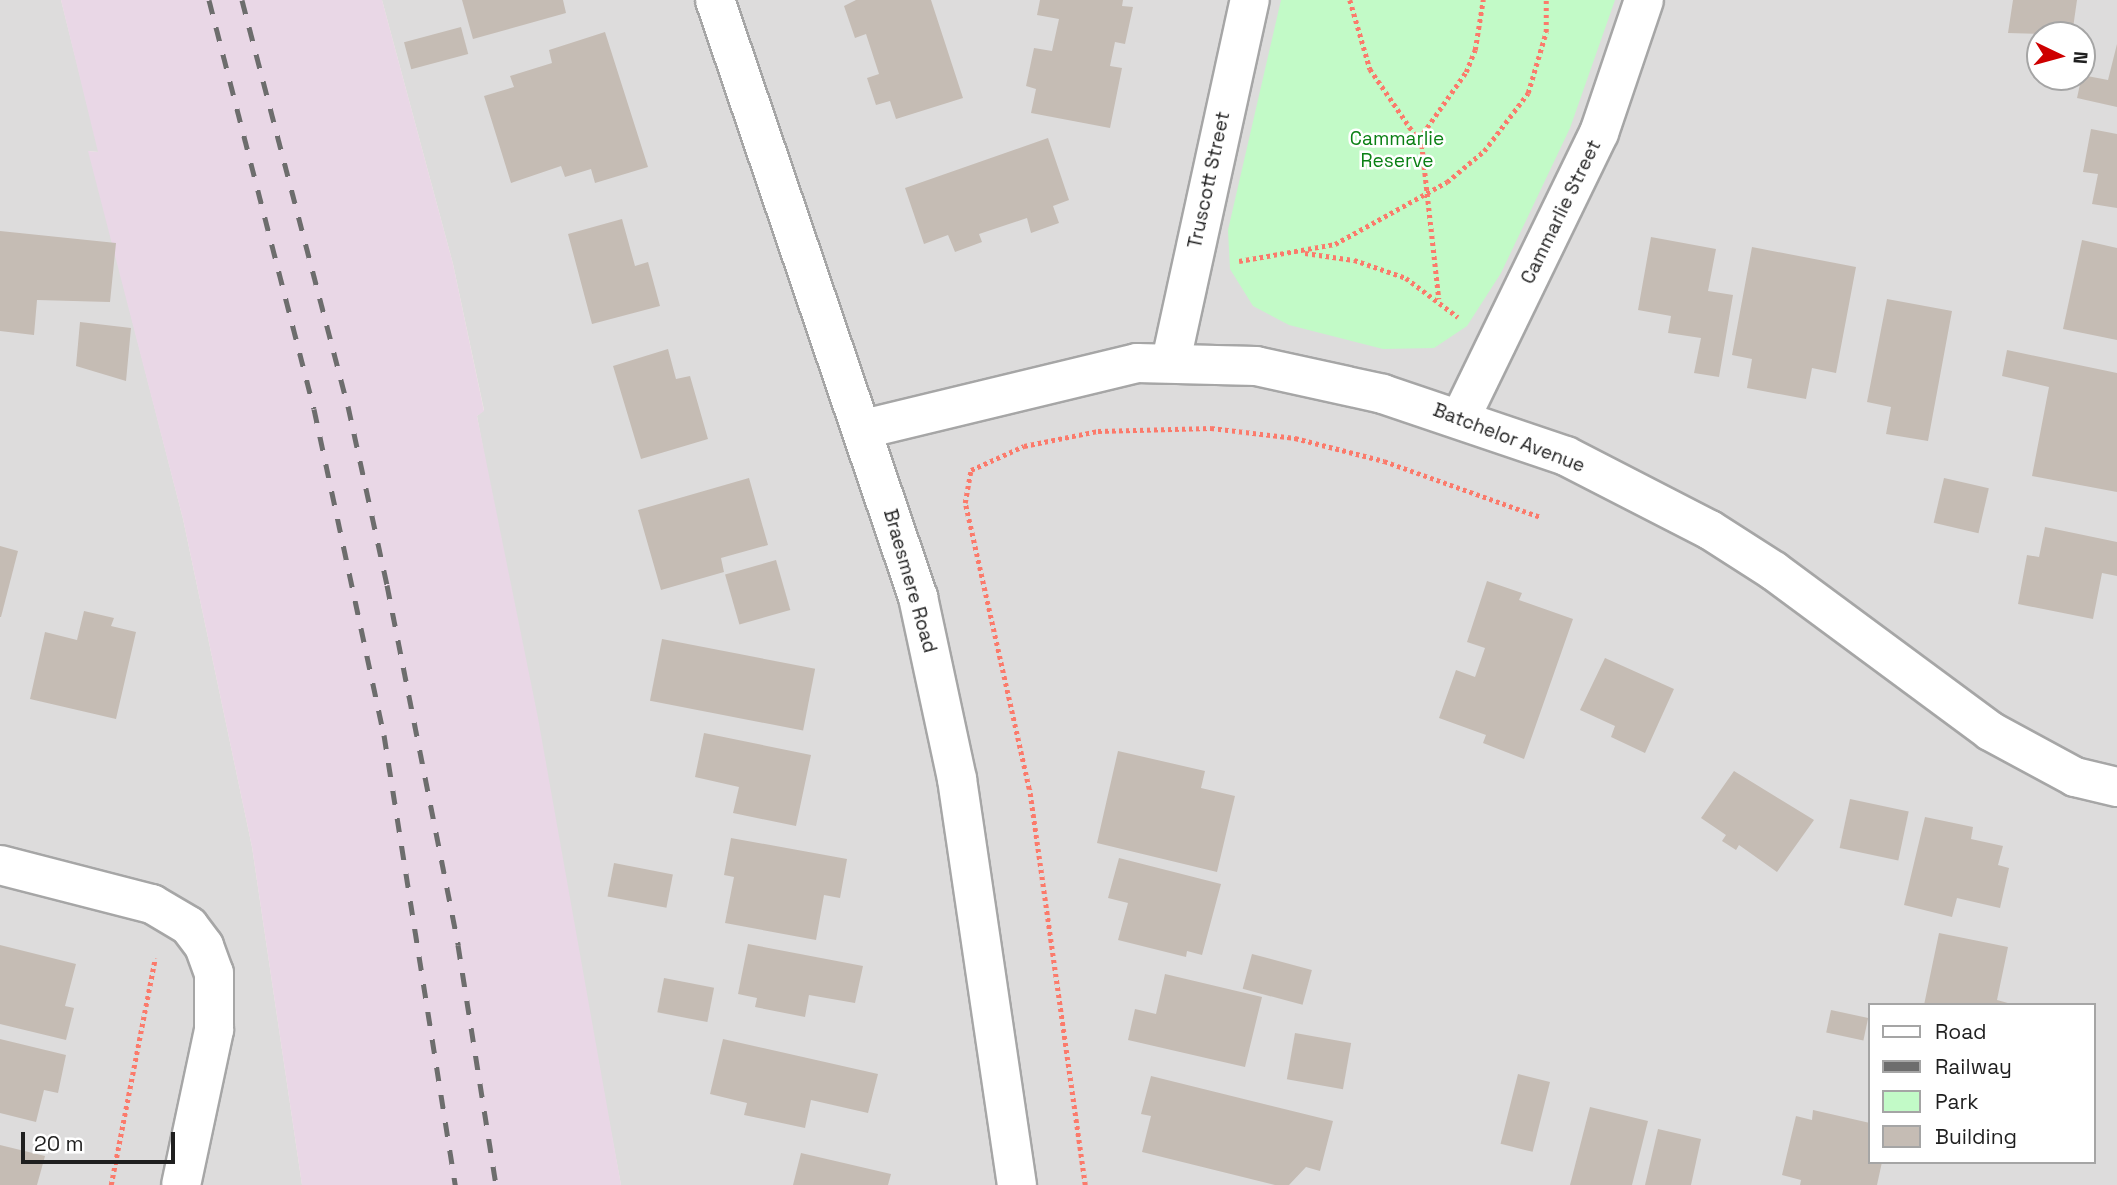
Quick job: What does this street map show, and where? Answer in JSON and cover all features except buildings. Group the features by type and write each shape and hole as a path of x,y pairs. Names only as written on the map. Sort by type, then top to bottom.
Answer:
{"street":[{"name":"Braesmere Road","path":"715,0 864,429 918,597 940,690 1017,1185"},
{"name":"Truscott Street","path":"1171,361 1250,0"},
{"name":"Cammarlie Street","path":"1461,417 1599,133 1644,0"},
{"name":"Batchelor Avenue","path":"864,429 1105,367 1171,361 1308,375 1461,417 1566,456 1710,530 1774,571 1990,731 2075,777 2117,787"},
{"path":"0,865 161,908 189,926 204,946 216,1000 181,1185"}],"path":[{"path":"1350,0 1370,69 1419,139 1429,194 1429,241 1439,299"},
{"path":"1419,139 1466,72 1483,0"},
{"path":"1190,271 1299,253 1360,233 1429,194 1484,151 1528,93 1546,32 1546,0"},
{"path":"1299,253 1381,268 1439,299 1494,351"},
{"path":"1085,1185 1029,789 965,503 971,470 1024,446 1098,430 1211,428 1295,438 1372,458 1540,517"},
{"path":"111,1185 151,987 161,908"}],"shaded area":[{"path":"0,0 61,0 99,152 89,151 183,519 252,847 302,1185 0,1185"},
{"path":"61,0 382,0 453,264 484,411 477,416 538,718 621,1185 302,1185 252,847 183,519 88,151 98,152"},
{"path":"382,0 2117,0 2117,1185 621,1185 477,416 484,410 453,264"}],"green space":[{"name":"Cammarlie Reserve","path":"1281,0 1615,0 1570,128 1501,273 1467,326 1434,348 1383,349 1289,325 1253,306 1230,269 1228,230"}],"railway":[{"path":"209,0 314,409 384,735 455,1185"},
{"path":"242,0 348,406 387,585 458,945 496,1185"}]}
